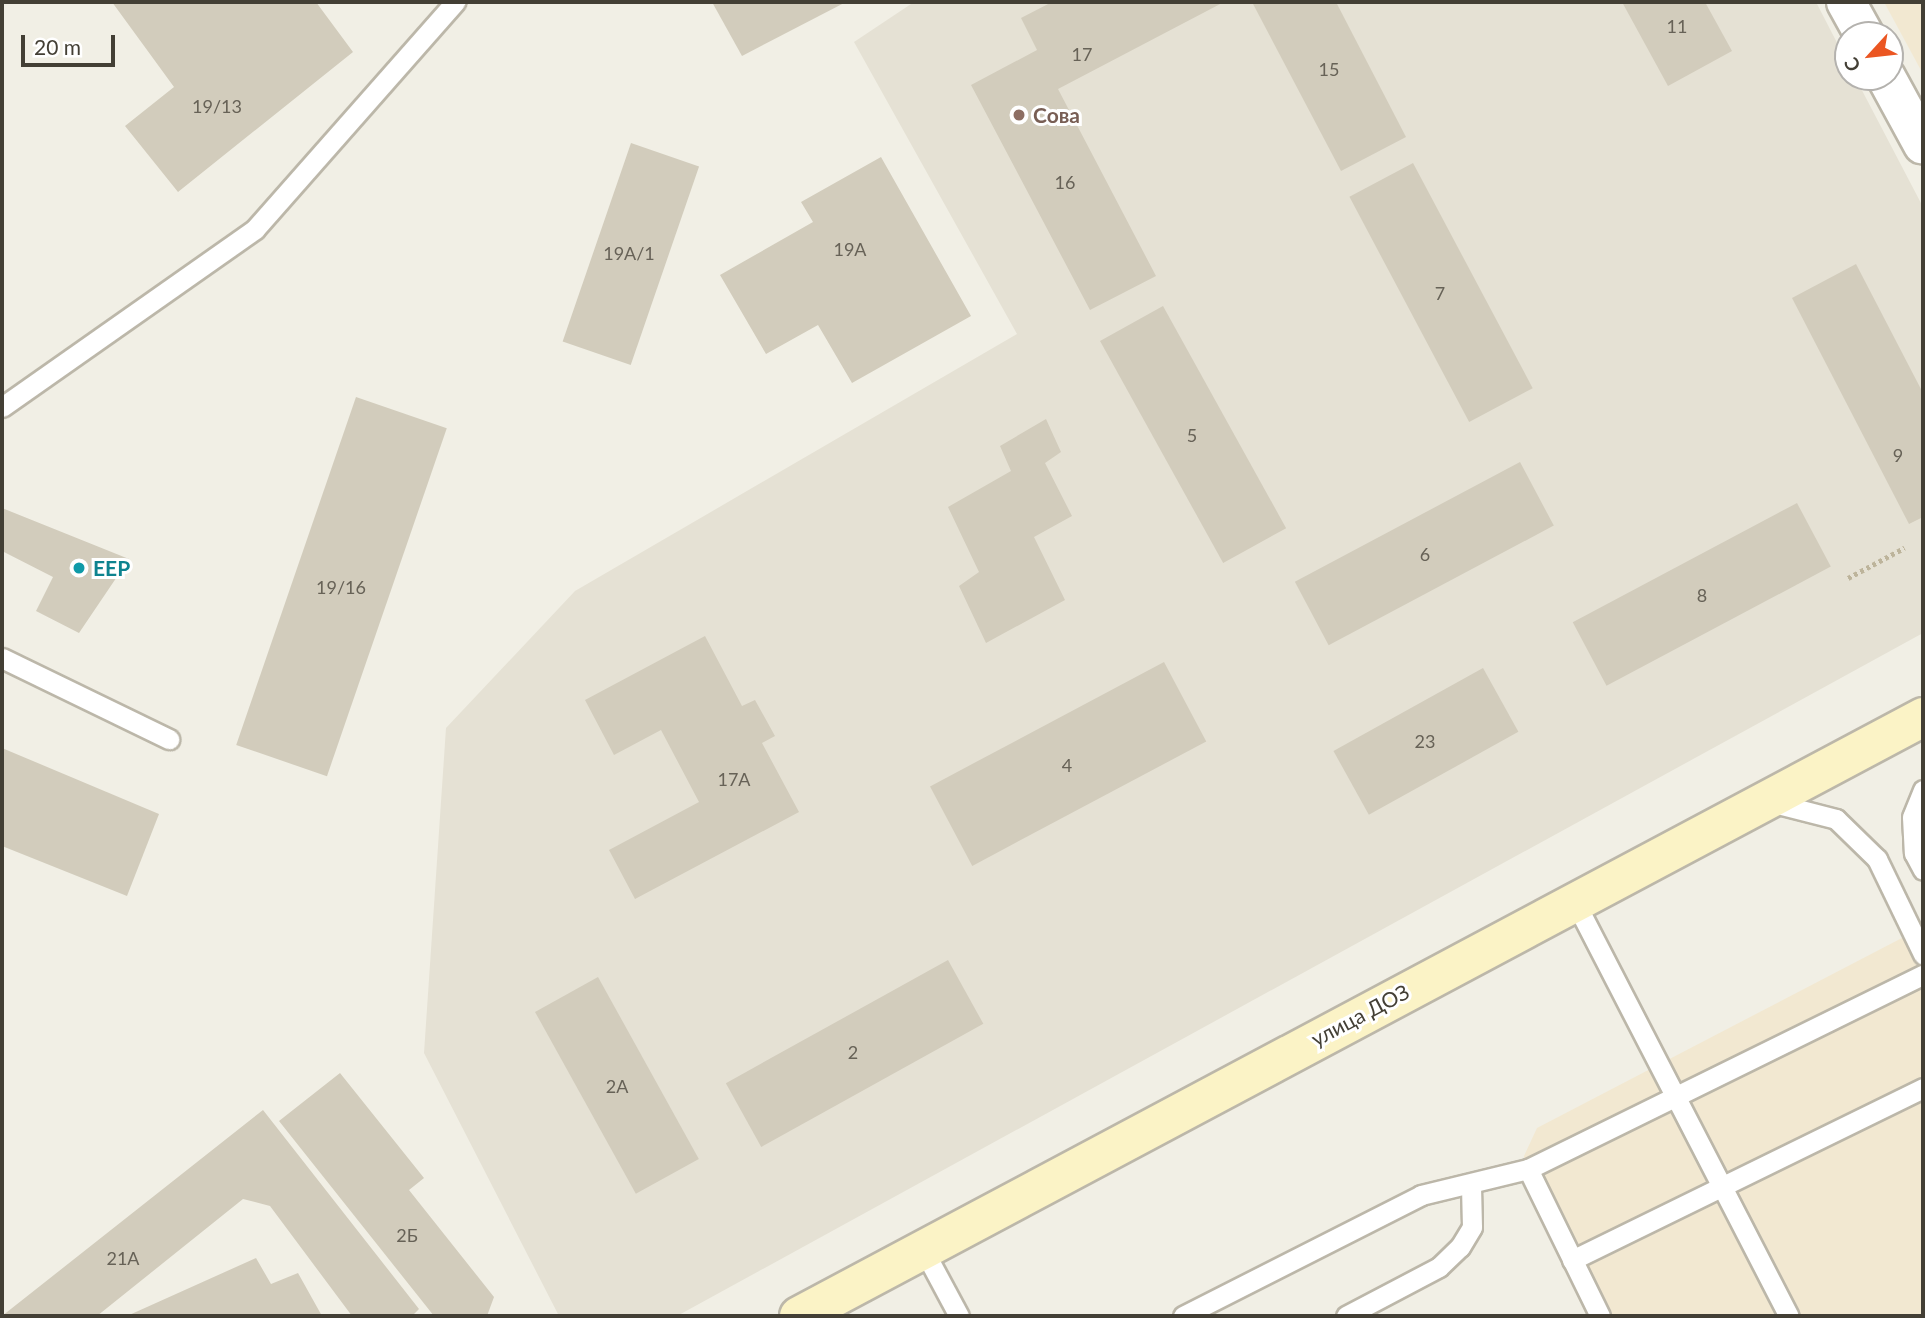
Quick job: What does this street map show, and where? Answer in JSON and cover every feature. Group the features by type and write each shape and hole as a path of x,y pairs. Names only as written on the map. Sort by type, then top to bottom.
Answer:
{"main road":[{"name":"улица ДОЗ","path":"799,1316 1574,900 1923,717"}],"street":[{"path":"1846,2 1856,21"},
{"path":"1894,91 1923,145"}],"lane":[{"path":"2,407 255,229 455,2"},
{"path":"2,658 169,739"},
{"path":"1923,790 1912,817 1923,870"},
{"path":"1765,801 1836,819 1877,859 1923,954"},
{"path":"1574,900 1672,1096 1789,1316"},
{"path":"1183,1316 1421,1195 1471,1186 1528,1169 1923,975"},
{"path":"1572,1260 1720,1185 1923,1088"},
{"path":"1528,1169 1600,1316"},
{"path":"1346,1316 1439,1267 1460,1247 1472,1227 1471,1186"},
{"path":"923,1249 959,1316"}],"path":[{"path":"1848,578 1904,548"}],"shaded area":[{"path":"914,2 1816,2 1834,37 1834,91 1862,91 1923,207 1923,633 677,1316 559,1316 424,1053 446,728 575,591 1017,334 854,42"},
{"path":"1884,2 1923,2 1923,74 1904,39 1904,21 1894,21"},
{"path":"1923,927 1923,1316 1587,1316 1524,1183 1524,1156 1537,1128"}],"building":[{"path":"112,2 316,2 353,52 178,192 125,126 174,87"},
{"path":"712,2 846,2 742,56"},
{"path":"1052,2 1224,2 1058,89 1156,276 1090,310 971,85 1037,50 1021,18"},
{"path":"1252,2 1336,2 1406,137 1341,171"},
{"path":"1622,2 1705,2 1732,51 1668,86"},
{"path":"631,143 699,166 631,365 563,342"},
{"path":"881,157 971,316 852,383 818,325 766,354 720,275 813,222 801,202"},
{"path":"1413,163 1533,388 1469,422 1349,197"},
{"path":"1856,264 1923,393 1923,517 1909,524 1792,298"},
{"path":"1163,306 1286,528 1223,563 1100,341"},
{"path":"356,397 447,428 327,776 236,745"},
{"path":"1046,419 1061,452 1045,463 1072,516 1034,537 1065,600 986,643 959,586 979,572 948,507 1011,471 1000,446"},
{"path":"1520,462 1554,526 1329,645 1295,582"},
{"path":"1797,503 1831,567 1607,686 1573,622"},
{"name":"EEP","path":"2,508 129,559 79,633 36,611 53,577 2,551"},
{"path":"705,636 742,706 755,700 775,736 762,743 799,812 635,899 609,850 699,802 661,730 614,755 585,700"},
{"path":"1164,662 1206,741 972,866 930,786"},
{"path":"1483,668 1518,732 1369,815 1333,751"},
{"path":"2,748 159,814 127,896 2,846"},
{"path":"948,960 983,1024 761,1147 726,1083"},
{"path":"598,977 699,1159 636,1194 535,1012"},
{"path":"340,1073 424,1178 409,1190 494,1297 487,1316 434,1316 279,1121"},
{"path":"263,1110 419,1309 412,1316 352,1316 270,1206 243,1199 97,1316 2,1316"},
{"path":"256,1258 271,1284 298,1273 322,1316 127,1316"}],"place":[{"name":"Сова","path":"1019,115"},
{"name":"EEP","path":"79,568"}]}
